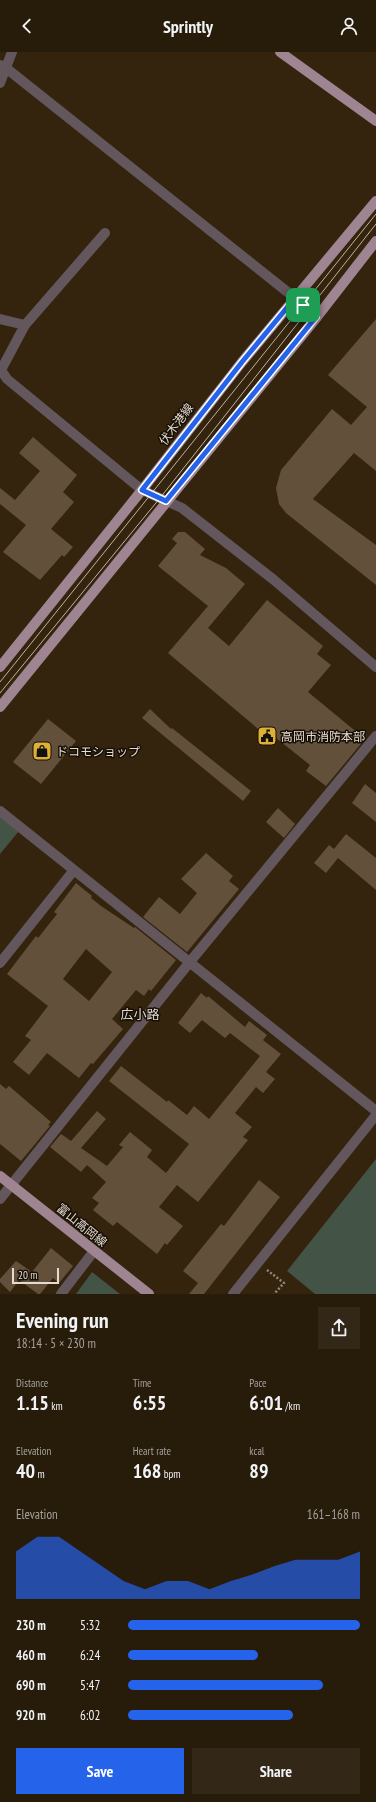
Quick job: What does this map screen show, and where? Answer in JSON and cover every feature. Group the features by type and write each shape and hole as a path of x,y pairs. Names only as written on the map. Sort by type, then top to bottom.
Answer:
{"main road":[{"path":"280,52 376,121"},
{"name":"伏木港線","path":"0,667 142,490 242,362 376,201"},
{"path":"0,707 376,242"},
{"name":"富山高岡線","path":"0,1176 149,1294"}],"street":[{"path":"0,83 3,66 12,52"},
{"path":"3,66 295,298 316,317"},
{"path":"105,233 25,325 1,370 3,379 142,490 182,508 274,580 376,667"},
{"path":"0,319 25,325"},
{"path":"0,1199 189,963 376,736"},
{"path":"0,811 376,1111"},
{"path":"0,963 74,870"},
{"path":"233,1294 376,1115"},
{"path":"61,1294 94,1251"}],"path":[{"path":"257,1263 284,1283 274,1294"}],"green space":[{"path":"0,816 19,831 0,854"},
{"path":"376,1159 376,1294 315,1294 287,1271"},
{"path":"92,1272 120,1294 76,1294"}],"building":[{"path":"376,319 376,471 354,453 313,499 376,545 376,585 286,513 279,504 276,488 281,470 332,409 351,425 367,407 328,375"},
{"path":"33,437 77,475 63,492 74,502 51,529 73,547 64,557 62,555 40,580 3,552 26,525 0,504 0,488 15,500 40,471 19,453"},
{"path":"178,532 185,532 205,549 200,555 226,568 245,584 208,628 229,646 267,600 323,646 317,654 331,665 308,692 365,739 326,786 306,771 310,765 266,730 263,733 168,653 208,606 158,566 177,543 172,539"},
{"path":"150,709 171,729 172,728 251,791 243,801 142,718"},
{"path":"48,719 76,741 41,784 13,762"},
{"path":"365,784 376,793 376,822 352,803"},
{"path":"278,808 295,824 284,838 266,822"},
{"path":"346,834 376,858 376,890 338,858 326,873 314,863 329,845 334,849"},
{"path":"206,853 233,876 229,881 239,889 187,952 143,917 159,897 180,914 197,893 181,879"},
{"path":"76,883 92,896 91,898 101,906 134,928 135,927 176,960 151,991 149,989 144,996 136,990 112,1019 123,1029 79,1078 47,1053 29,1075 13,1062 31,1040 25,1036 48,1006 7,974 36,936 38,938 57,914 54,912","holes":["86,949 112,972 89,1001 63,979"]},
{"path":"201,993 207,998 208,996 245,1027 249,1021 267,1035 263,1040 281,1054 266,1072 275,1079 263,1093 256,1087 235,1113 252,1127 243,1137 248,1140 198,1202 177,1185 159,1207 183,1226 167,1245 165,1243 157,1254 117,1222 113,1226 93,1210 99,1203 92,1198 106,1182 87,1165 81,1172 50,1147 61,1134 71,1141 97,1111 106,1119 81,1148 107,1166 123,1147 119,1145 130,1132 152,1150 147,1157 166,1173 189,1144 109,1081 121,1066 167,1102 168,1100 187,1115 194,1106 209,1119 260,1056 230,1033 225,1038 202,1020 190,1033 178,1023"},
{"path":"0,1084 6,1089 9,1086 51,1122 48,1125 50,1126 21,1161 0,1144"},
{"path":"259,1180 280,1197 204,1294 189,1294 198,1283 183,1271 221,1224 224,1226"},
{"path":"51,1248 73,1266 59,1283 53,1278 40,1294 38,1294 19,1280 10,1292 0,1282 0,1279 16,1261 32,1272"}],"tram line":[{"path":"0,682 376,214"},
{"path":"0,693 160,498 376,224"}],"place":[{"name":"高岡市消防本部","path":"267,736"},
{"name":"ドコモショップ","path":"42,751"}],"district":[{"name":"広小路","path":"140,1014"}],"route":[{"path":"295,298 303,305 316,317 166,501 142,490 204,409 295,298"}]}
